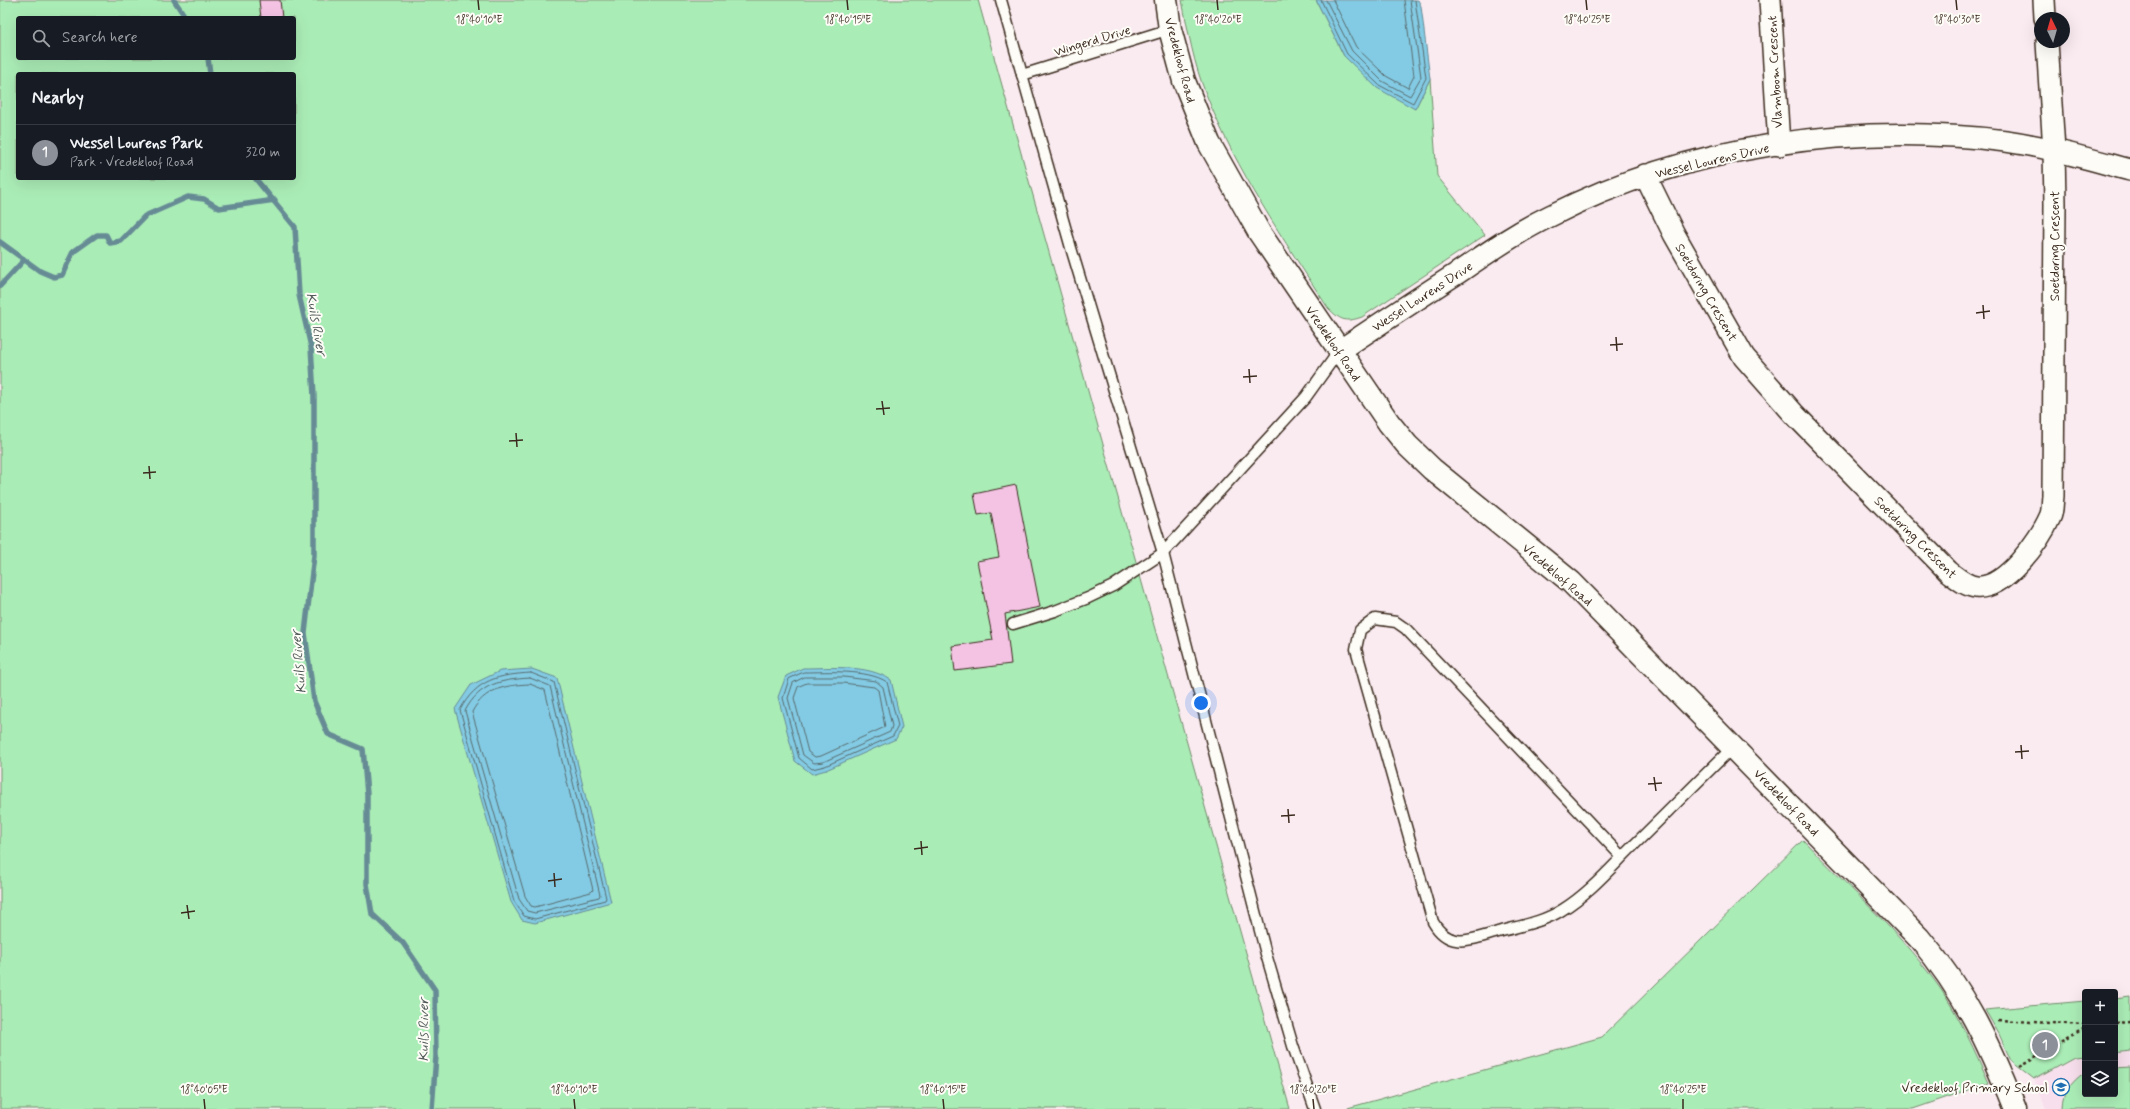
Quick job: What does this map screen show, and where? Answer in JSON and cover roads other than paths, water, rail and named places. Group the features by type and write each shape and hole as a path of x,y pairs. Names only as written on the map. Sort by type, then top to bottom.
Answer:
{"street":[{"name":"Vredekloof Road","path":"1166,0 1170,29 1184,80 1209,143 1259,232 1389,423 1407,445 1432,469 1571,582 1919,938 1952,980 1976,1020 1991,1049 2015,1109"},
{"name":"Vlamboom Crescent","path":"1770,0 1779,145"},
{"path":"2044,0 2045,12"},
{"path":"2047,48 2054,150"},
{"name":"Wessel Lourens Drive","path":"1339,351 1512,237 1589,197 1645,175 1721,155 1779,145 1866,135 1914,134 2000,141 2054,150 2130,170"},
{"name":"Soetdoring Crescent","path":"1645,175 1674,234 1744,357 1794,414 1949,572 1964,583 1977,587 1997,581 2010,572 2034,546 2051,516 2054,458 2054,150"}],"lane":[{"path":"1002,0 1071,248 1163,552 1266,954 1293,1046 1315,1109"},
{"name":"Wingerd Drive","path":"1022,75 1170,29"},
{"path":"1014,624 1056,611 1113,586 1163,552 1306,397 1339,351"},
{"path":"1622,857 1406,629 1396,622 1385,619 1375,619 1360,630 1356,649 1433,922 1445,938 1470,940 1542,919 1561,911 1578,899 1622,857 1733,747"}],"water":[{"path":"1316,0 1418,0 1421,6 1430,79 1415,109 1377,88 1344,56"},
{"path":"803,668 860,669 871,671 891,680 902,727 896,739 826,770 812,774 795,761 778,697 786,676"},
{"path":"532,669 557,678 611,902 535,923 522,920 511,902 455,709 471,685 500,671"}],"waterway":[{"name":"Kuils River","path":"174,0 185,16"},
{"name":"Kuils River","path":"208,60 210,72"},
{"name":"Kuils River","path":"257,180 295,227 299,295 311,347 314,396 314,555 305,633 314,701 328,734 363,749 367,794 367,884 372,914 403,943 435,990 436,1056 432,1109"},
{"path":"0,242 40,271 54,277 62,275 73,252 97,235 106,235 110,243 121,241 145,216 188,197 204,199 219,208 275,200"},
{"path":"0,286 24,260"}],"place":[{"name":"Wessel Lourens Park","path":"2045,1045"},
{"name":"Vredekloof Primary School","path":"2061,1087"}]}
